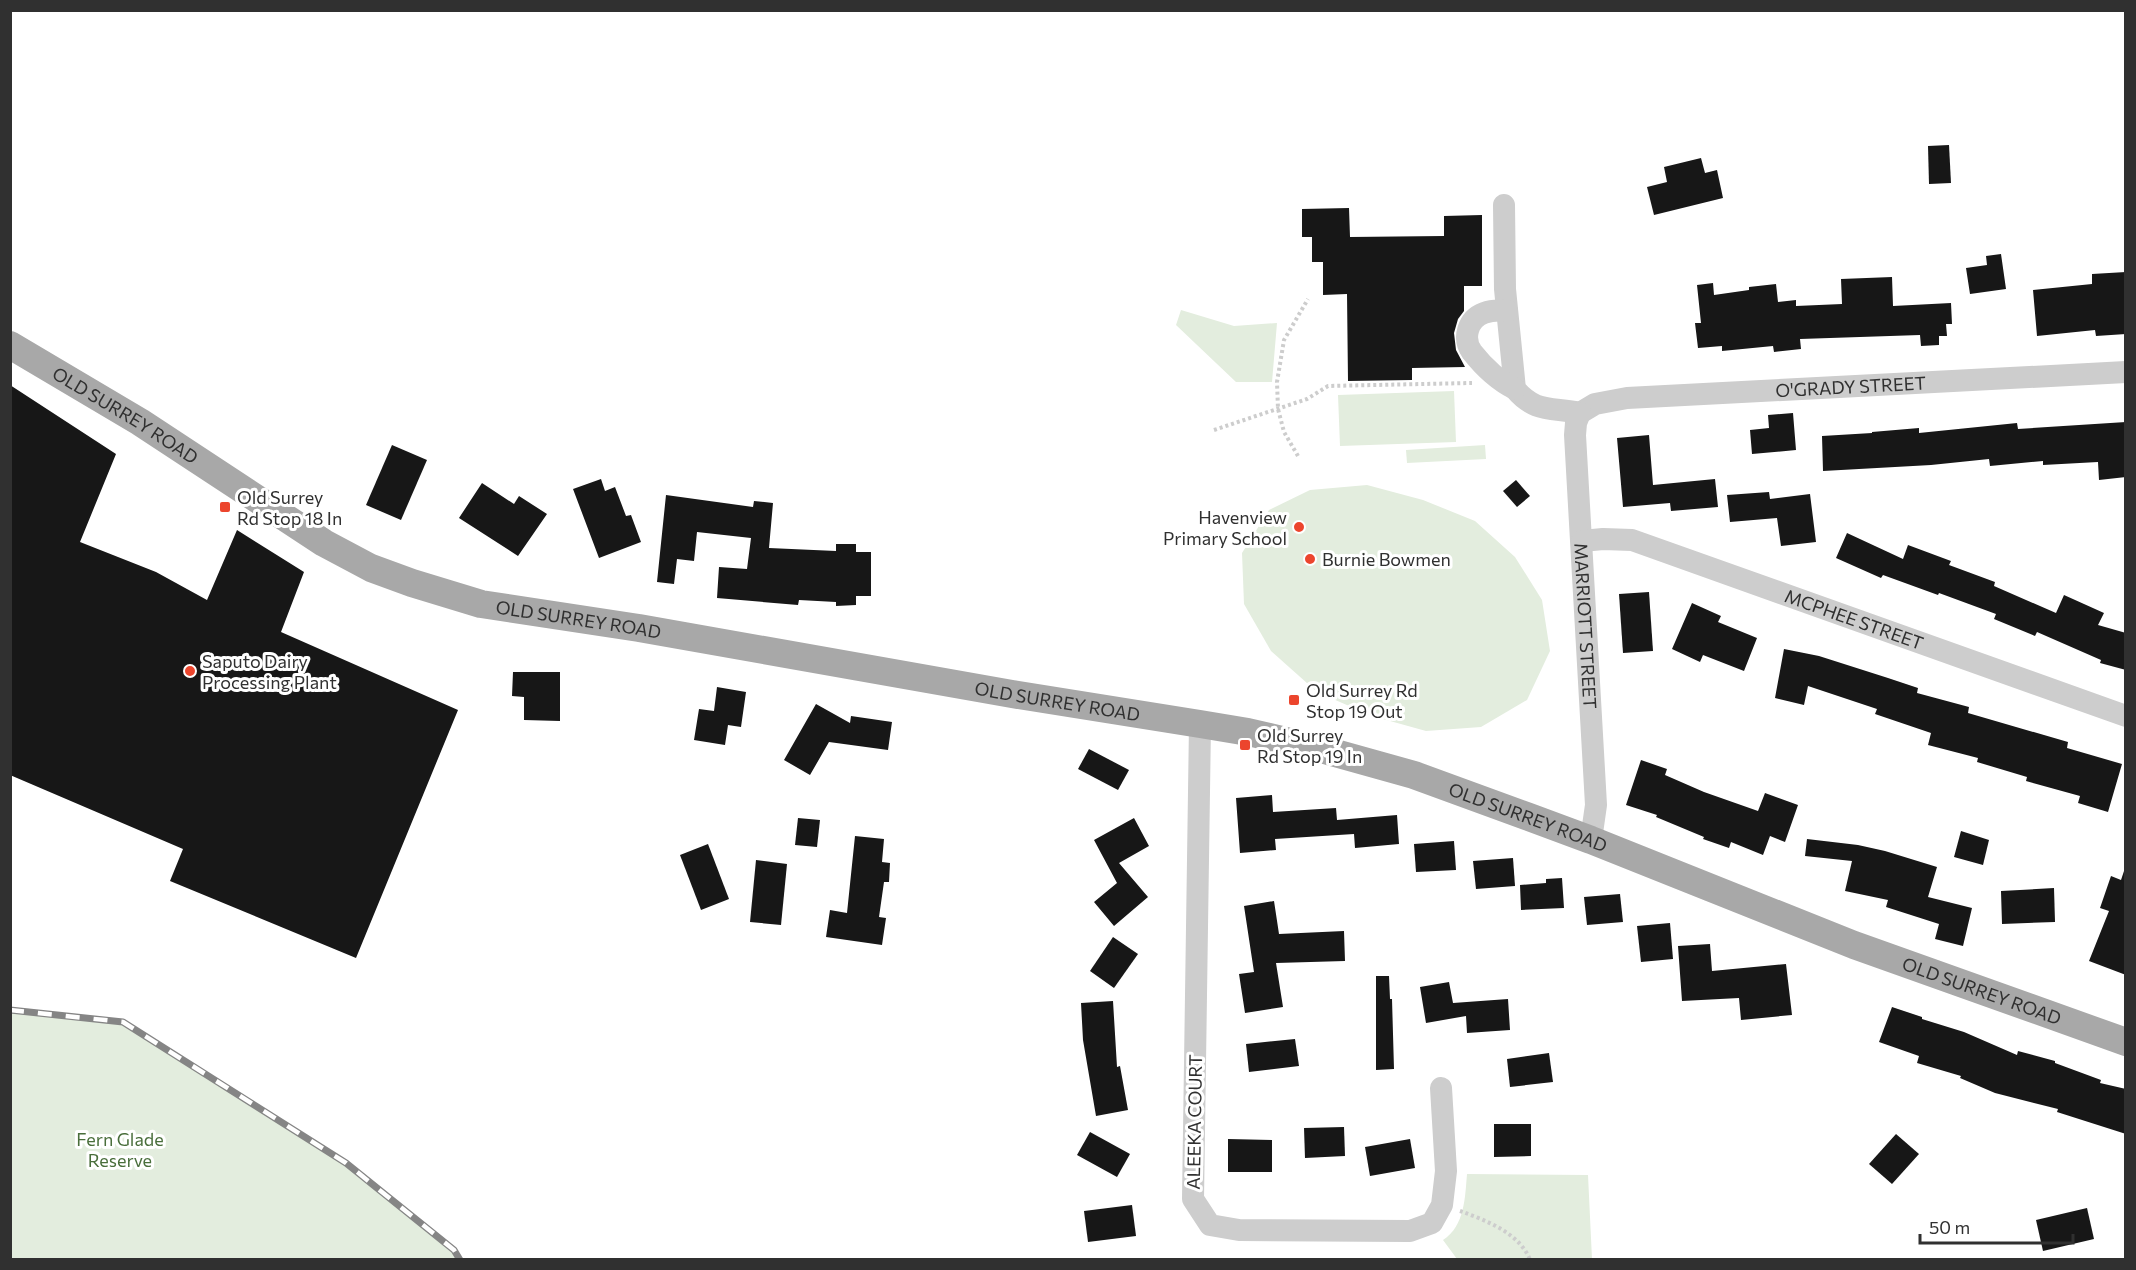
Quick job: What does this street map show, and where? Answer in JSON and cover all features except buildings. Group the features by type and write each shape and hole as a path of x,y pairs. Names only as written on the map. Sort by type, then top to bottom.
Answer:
{"main road":[{"name":"OLD SURREY ROAD","path":"10,345 140,422 324,543 371,568 422,586 481,604 639,628 1012,694 1248,732 1328,751 1414,775 1591,840 1854,945 2126,1042"}],"street":[{"path":"1504,205 1509,386"},
{"path":"1508,311 1492,310 1481,314 1471,322 1467,335 1471,350 1526,402 1538,407 1580,413"},
{"name":"O'GRADY STREET","path":"1580,413 1595,404 1627,398 2126,372"},
{"name":"MARRIOTT STREET","path":"1580,413 1575,435 1596,805 1591,840"},
{"name":"MCPHEE STREET","path":"1582,541 1632,540 2126,716"},
{"name":"ALEEKA COURT","path":"1200,724 1193,1199 1210,1225 1239,1230 1410,1231 1432,1223 1442,1205"},
{"path":"1441,1088 1446,1172 1442,1205"}],"path":[{"path":"1298,456 1284,432 1278,410 1277,382 1284,340 1308,299"},
{"path":"1214,430 1278,410 1306,399 1328,386 1509,386"},
{"path":"1442,1205 1473,1216 1504,1232 1526,1248 1530,1260"}],"green space":[{"path":"1181,310 1234,326 1277,323 1272,382 1236,382 1176,325"},
{"path":"1454,391 1456,442 1340,446 1338,395"},
{"path":"1485,445 1486,459 1407,463 1406,450"},
{"path":"1367,485 1423,500 1475,521 1515,557 1542,600 1550,651 1527,700 1481,727 1426,731 1372,716 1317,692 1271,651 1244,604 1242,553 1269,510 1310,490"},
{"name":"Fern Glade Reserve","path":"11,1010 123,1022 346,1163 454,1250 459,1259 11,1259"},
{"path":"1467,1174 1588,1175 1592,1259 1457,1259 1443,1240 1456,1227 1460,1219"}],"railway":[{"path":"10,1010 123,1022 346,1163 454,1250 460,1260"}],"place":[{"name":"Old Surrey Rd Stop 18 In","path":"225,507"},
{"name":"Havenview Primary School","path":"1299,527"},
{"name":"Burnie Bowmen","path":"1310,559"},
{"name":"Saputo Dairy Processing Plant","path":"190,671"},
{"name":"Old Surrey Rd Stop 19 Out","path":"1294,700"},
{"name":"Old Surrey Rd Stop 19 In","path":"1245,745"}]}
